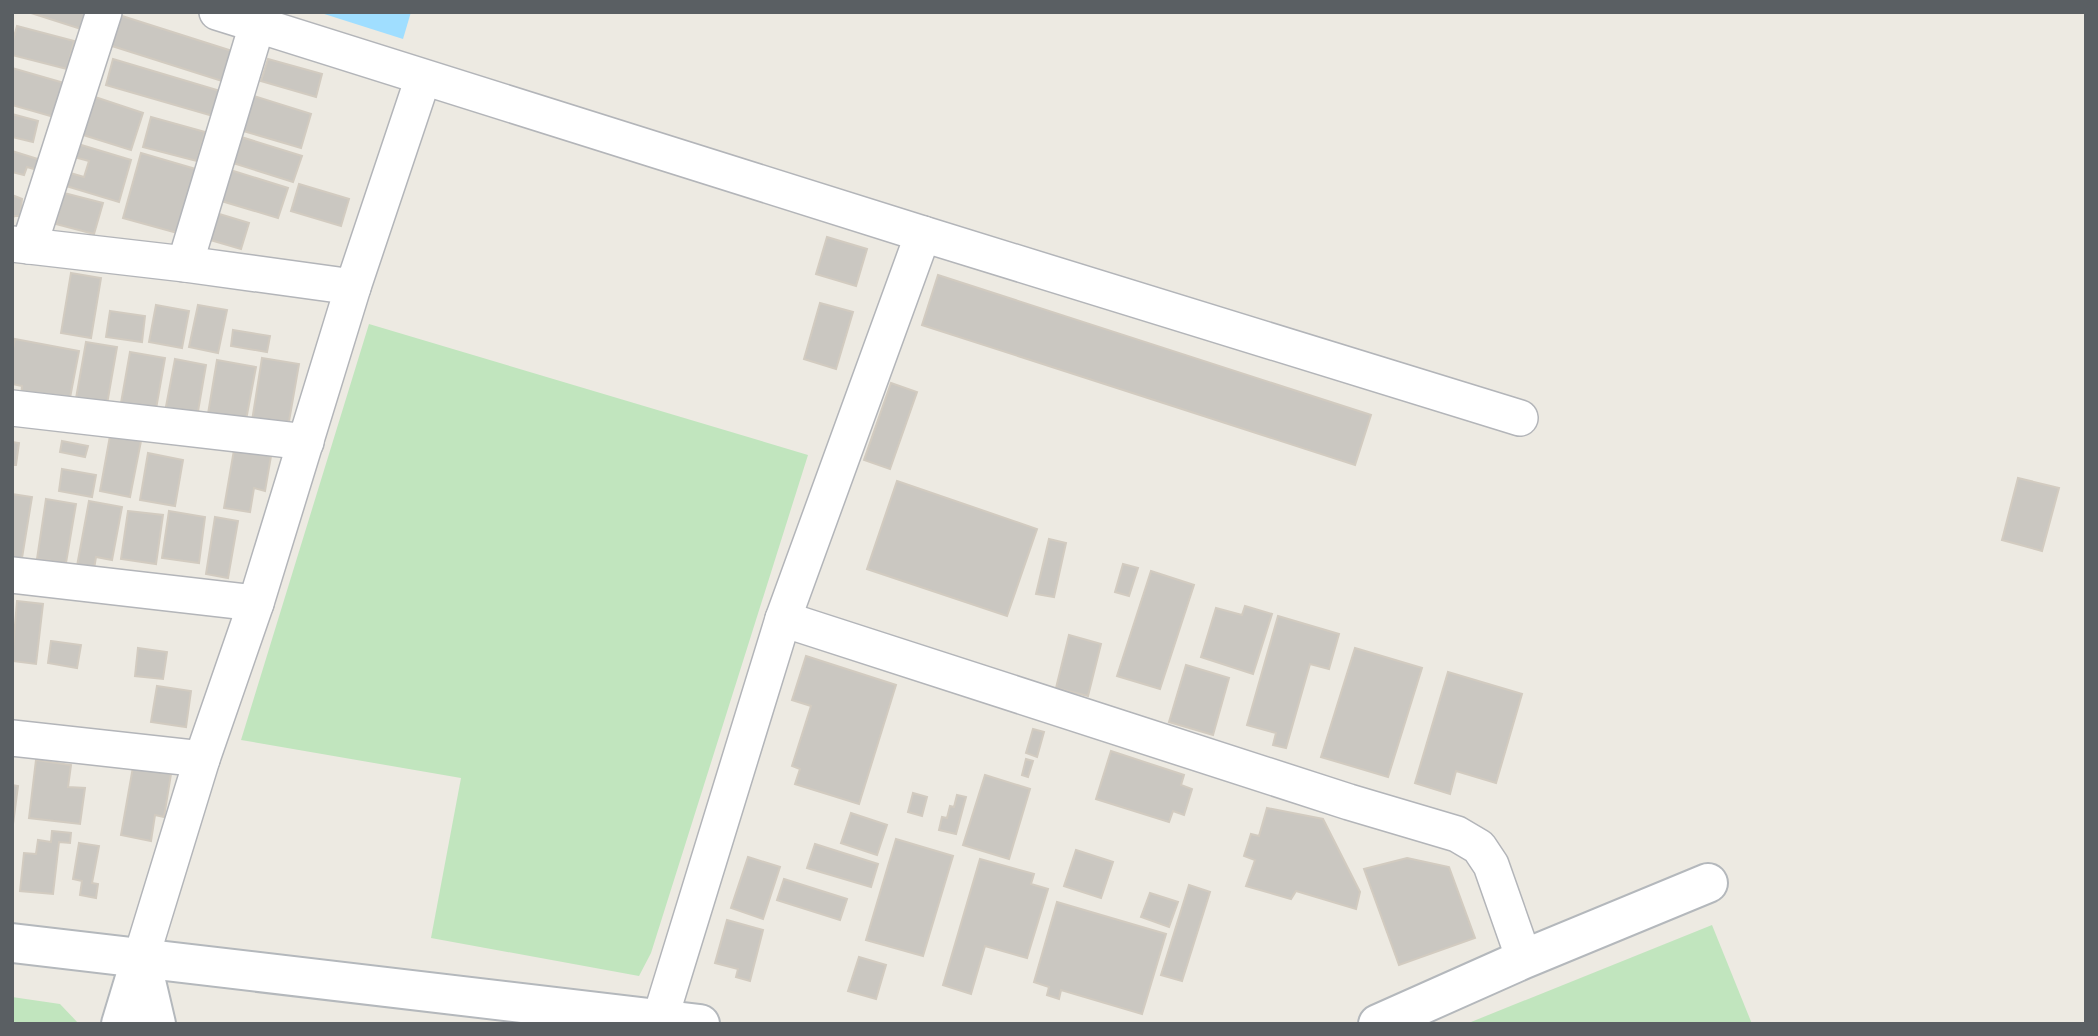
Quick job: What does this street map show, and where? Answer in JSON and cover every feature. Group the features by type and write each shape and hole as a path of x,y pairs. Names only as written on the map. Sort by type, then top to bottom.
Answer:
{"street":[{"path":"104,12 21,245 353,287"},
{"path":"217,12 1520,418"},
{"path":"185,264 257,25"},
{"path":"121,1024 202,759 256,603 353,287 423,78"},
{"path":"660,1022 783,619 923,234"},
{"path":"12,408 306,442"},
{"path":"12,575 256,603"},
{"path":"783,619 1349,802 1457,834 1479,847 1491,864 1524,959"},
{"path":"12,738 202,759"},
{"path":"1378,1024 1524,959 1708,883"},
{"path":"12,943 660,1022 700,1024"},
{"path":"141,958 156,1024"}],"green space":[{"path":"369,324 808,455 651,953 639,976 431,938 461,778 241,740"},
{"path":"1712,925 1752,1024 1466,1024"},
{"path":"12,997 60,1004 79,1024 12,1024"}],"water":[{"path":"318,12 411,12 403,39"}],"building":[{"path":"28,12 86,12 81,29"},
{"path":"119,15 232,51 222,81 109,45"},
{"path":"17,26 74,41 67,69 12,55"},
{"path":"113,59 220,91 213,116 106,85"},
{"path":"268,59 322,74 316,97 261,81"},
{"path":"12,68 64,83 54,117 12,105"},
{"path":"89,95 143,113 131,150 77,133"},
{"path":"251,95 311,114 301,148 240,130"},
{"path":"12,114 38,121 33,142 12,137"},
{"path":"151,117 205,132 197,161 143,147"},
{"path":"238,136 302,156 293,182 230,162"},
{"path":"78,144 131,160 119,202 63,185 67,172 84,177 89,161 74,157"},
{"path":"12,151 44,161 41,171 27,167 24,175 12,172"},
{"path":"141,153 199,170 181,234 123,218"},
{"path":"227,169 288,188 278,218 218,200"},
{"path":"299,184 349,199 341,226 291,211"},
{"path":"64,193 103,203 94,234 56,224"},
{"path":"12,195 22,199 20,216 14,216 12,221"},
{"path":"216,213 249,223 241,249 207,239"},
{"path":"827,237 867,249 856,286 816,274"},
{"path":"71,273 101,278 91,338 61,333"},
{"path":"938,275 1371,415 1355,465 922,325"},
{"path":"820,303 853,312 836,369 804,359"},
{"path":"156,305 189,311 182,348 149,342"},
{"path":"198,305 227,310 218,353 189,347"},
{"path":"110,311 145,316 142,342 106,337"},
{"path":"233,330 270,336 267,352 231,346"},
{"path":"15,339 79,351 69,403 21,395 22,386 12,384"},
{"path":"86,342 117,347 106,410 75,404"},
{"path":"130,352 165,358 156,409 121,403"},
{"path":"262,358 299,364 288,427 252,421"},
{"path":"175,359 206,365 197,417 165,412"},
{"path":"217,360 256,367 246,420 208,414"},
{"path":"891,383 917,392 890,469 864,460"},
{"path":"110,436 141,441 130,497 100,491"},
{"path":"62,441 88,446 85,457 60,452"},
{"path":"12,442 19,443 16,465 12,465"},
{"path":"234,450 271,456 265,491 254,488 250,512 224,508"},
{"path":"148,453 183,460 175,506 140,500"},
{"path":"62,469 96,475 92,497 59,491"},
{"path":"2018,478 2059,488 2042,551 2002,540"},
{"path":"897,481 1037,529 1007,616 867,569"},
{"path":"12,494 32,497 22,558 12,557"},
{"path":"46,499 76,504 66,563 37,559"},
{"path":"89,501 122,507 112,560 96,557 94,569 77,566"},
{"path":"128,511 163,515 156,564 121,559"},
{"path":"169,511 205,517 199,563 162,558"},
{"path":"215,517 238,521 228,578 206,574"},
{"path":"1049,539 1066,543 1054,597 1036,594"},
{"path":"1123,564 1138,568 1129,596 1115,592"},
{"path":"1151,571 1194,585 1160,689 1117,676"},
{"path":"17,601 43,604 36,664 12,661"},
{"path":"1245,606 1272,614 1253,674 1201,657 1216,608 1242,615"},
{"path":"1278,616 1339,634 1329,669 1310,664 1286,748 1273,745 1276,733 1247,725"},
{"path":"1069,635 1101,644 1088,696 1056,688"},
{"path":"51,641 81,645 77,668 48,663"},
{"path":"138,648 167,652 163,679 135,676"},
{"path":"1355,648 1422,668 1388,777 1321,757"},
{"path":"806,656 896,685 859,804 795,784 800,769 792,766 811,706 792,700"},
{"path":"1186,665 1229,678 1213,735 1169,722"},
{"path":"1448,672 1522,694 1496,783 1456,771 1450,794 1415,783"},
{"path":"157,686 191,691 186,727 151,722"},
{"path":"1033,729 1044,732 1037,757 1026,753"},
{"path":"1111,751 1184,775 1181,785 1192,789 1184,815 1173,811 1169,822 1096,799"},
{"path":"1026,759 1033,761 1028,777 1022,775"},
{"path":"36,760 71,765 68,787 85,788 80,824 29,818"},
{"path":"133,767 171,774 164,817 155,815 151,841 121,835"},
{"path":"985,775 1030,789 1009,859 963,845"},
{"path":"12,785 18,786 13,824 12,823"},
{"path":"913,793 927,797 922,816 908,812"},
{"path":"957,795 966,797 956,834 939,830 942,817 947,818"},
{"path":"1267,808 1323,819 1360,892 1356,909 1296,891 1291,899 1246,886 1255,860 1244,856 1251,834 1259,836"},
{"path":"851,813 887,825 877,855 841,843"},
{"path":"52,831 71,833 70,843 59,842 53,894 20,891 24,853 36,854 38,840 51,842"},
{"path":"896,839 953,856 923,956 866,940"},
{"path":"79,843 99,846 92,883 98,884 96,898 80,895 82,881 73,879"},
{"path":"815,844 878,864 871,887 807,868"},
{"path":"1076,850 1113,862 1101,898 1064,886"},
{"path":"748,857 780,867 763,919 731,908"},
{"path":"1407,858 1449,867 1475,938 1399,965 1364,869"},
{"path":"980,859 1034,874 1031,884 1048,889 1027,958 985,946 971,994 943,985"},
{"path":"784,879 847,899 840,920 777,900"},
{"path":"1189,885 1210,892 1182,981 1161,975"},
{"path":"1150,893 1178,902 1169,927 1141,917"},
{"path":"1057,902 1166,934 1142,1014 1061,990 1059,999 1047,995 1049,987 1034,982"},
{"path":"727,920 763,930 750,981 736,977 738,969 715,963"},
{"path":"859,957 886,965 876,999 848,991"}]}
